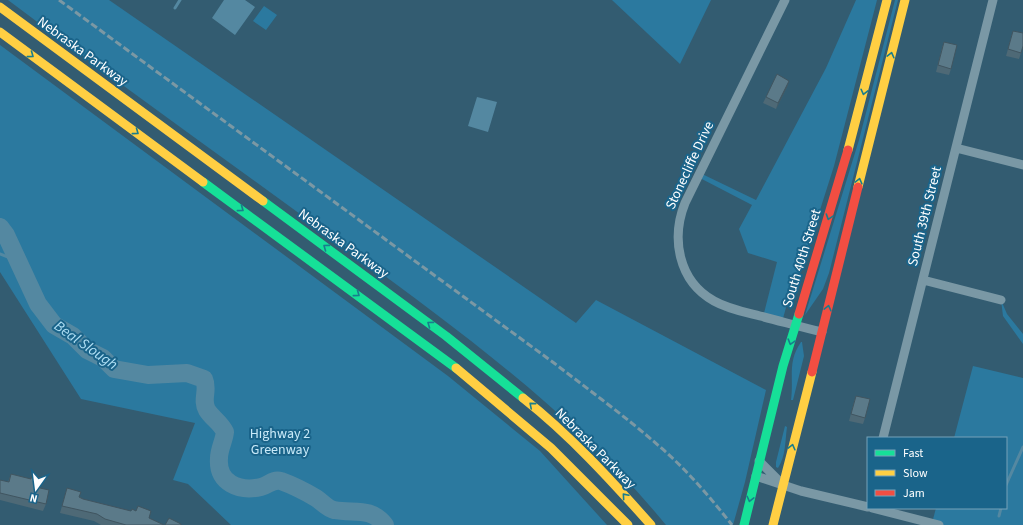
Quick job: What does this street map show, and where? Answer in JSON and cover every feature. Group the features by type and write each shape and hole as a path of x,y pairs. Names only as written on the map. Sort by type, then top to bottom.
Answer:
{"main road":[{"name":"South 40th Street","path":"744,525 759,461 795,325 838,188 887,0"},
{"path":"773,525 905,0"},
{"name":"Nebraska Parkway","path":"0,7 446,336 533,406 618,488 651,525"},
{"path":"0,32 471,379 551,448 628,525"}],"street":[{"name":"Stonecliffe Drive","path":"785,0 685,203 680,215 677,239 682,263 687,274 694,285 712,300 732,309 822,332"},
{"name":"South 39th Street","path":"883,437 993,0"},
{"path":"956,148 1023,165"},
{"path":"923,280 1001,300"},
{"path":"759,461 783,485"},
{"path":"756,476 783,485 867,507"},
{"path":"876,509 939,525"}],"green space":[{"path":"8,0 109,0 576,323 596,300 766,390 745,482 733,525 666,525 630,484 592,445 553,409 470,340 384,275"},
{"path":"612,0 711,0 680,64"},
{"path":"856,0 877,0 834,166 799,276 795,275 782,322 763,317 777,262 748,253 739,229 752,205 698,177 700,173 756,200 826,68"},
{"path":"895,0 898,0 829,273 823,289 805,315 859,140"},
{"path":"264,6 277,15 266,30 253,21"},
{"name":"Highway 2 Greenway","path":"0,45 448,376 540,451 607,525 231,525 188,484 173,480 195,423 81,399 0,272"},
{"path":"1001,300 1007,314 1023,334 1023,344 1003,316"},
{"path":"801,342 804,356 793,400 791,400 792,363"},
{"path":"973,366 1023,378 1023,525 939,525 932,523 936,509 1007,509 1007,437 954,437"},
{"path":"785,426 787,427 785,448 778,468 776,467 776,462"}],"shaded area":[{"path":"224,0 245,0 255,7 235,35 212,18"},
{"path":"477,97 497,102 488,132 468,126"}],"building":[{"path":"1013,31 1023,33 1023,46 1021,53 1008,49"},
{"path":"944,42 957,45 951,69 938,65"},
{"path":"777,74 789,81 778,103 766,97"},
{"path":"856,396 870,399 865,418 851,414"},
{"path":"11,474 31,479 32,475 43,478 40,488 49,490 46,504 0,493 0,480 9,482"},
{"path":"67,488 81,492 79,497 83,499 131,511 132,509 136,511 138,506 151,511 149,518 164,525 126,525 105,519 97,514 62,506"},
{"path":"169,518 181,524 181,525 165,525"}],"waterway":[{"path":"175,8 180,0"},
{"name":"Beal Slough","path":"0,227 6,235 38,304 54,325 73,336 87,350 103,358 114,369 148,375 187,373 204,379 206,387 205,406 225,432 219,455 219,467 222,474 231,484 238,487 253,488 261,487 271,482 281,481 312,496 327,507 341,511 368,513 374,515 385,525"},
{"path":"0,254 18,261"},
{"path":"1007,483 1023,447"},
{"path":"999,516 1001,509"}],"railway":[{"path":"59,0 554,363 607,404 679,464 732,525"}],"traffic: fast":[{"path":"203,182 456,368"},
{"path":"263,201 446,336 523,398"},
{"path":"744,525 783,366 799,314"}],"traffic: slow":[{"path":"848,150 887,0"},
{"path":"858,187 905,0"},
{"path":"0,7 263,201"},
{"path":"0,32 203,182"},
{"path":"456,368 551,448 628,525"},
{"path":"773,525 812,372"},
{"path":"523,398 574,443 651,525"}],"traffic: jam":[{"path":"799,314 848,150"},
{"path":"812,372 858,187"}]}
